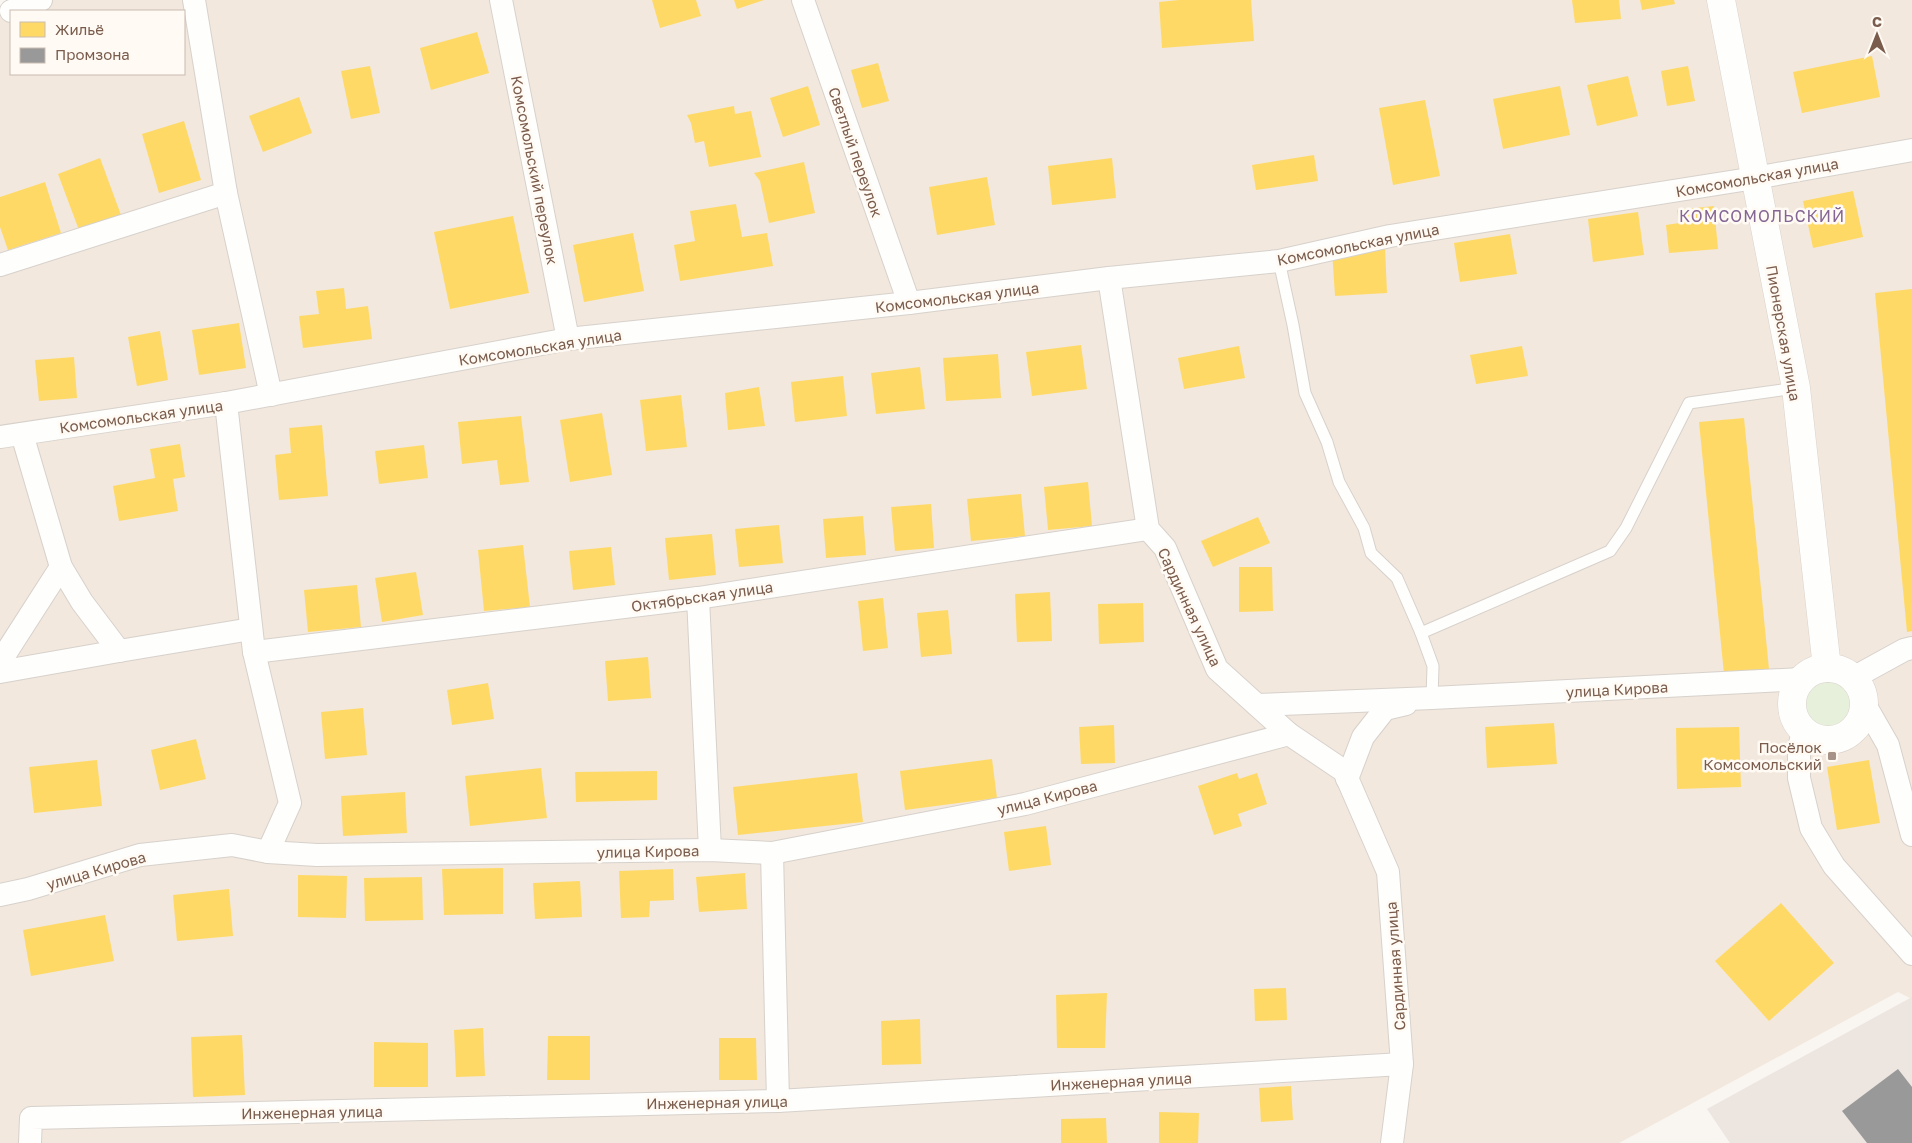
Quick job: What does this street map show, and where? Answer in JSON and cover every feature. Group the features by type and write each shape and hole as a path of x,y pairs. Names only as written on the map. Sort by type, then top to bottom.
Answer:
{"street":[{"path":"14,10 42,0"},
{"path":"194,0 226,192 271,395"},
{"name":"Комсомольский переулок","path":"501,0 568,340"},
{"name":"Светлый переулок","path":"803,0 909,303"},
{"name":"Пионерская улица","path":"1721,0 1796,388 1827,668"},
{"name":"Комсомольская улица","path":"11,435 226,403 568,340 909,303 1108,278 1279,261 1390,236 1756,178 1912,150"},
{"path":"0,265 226,192"},
{"path":"1108,278 1148,529"},
{"path":"226,403 254,652 290,803 268,852"},
{"path":"11,435 61,567 82,602 119,651"},
{"name":"Октябрьская улица","path":"254,652 698,598 1148,529"},
{"name":"Сардинная улица","path":"1148,529 1164,548 1217,669 1289,734 1344,771 1388,872 1402,1064 1392,1143"},
{"path":"0,662 61,567"},
{"path":"698,598 710,850"},
{"path":"0,672 251,628"},
{"path":"1853,678 1904,650 1912,648"},
{"path":"1864,703 1862,717 1854,729 1843,737 1829,740 1815,738 1803,731 1795,719 1792,705 1794,691 1802,679 1813,671 1827,668 1841,671 1853,678 1861,690 1864,703 1888,745 1912,835"},
{"name":"улица Кирова","path":"1432,698 1802,679"},
{"path":"1257,705 1432,698"},
{"path":"1347,779 1363,737 1385,709 1432,698"},
{"path":"1803,731 1798,748 1799,778 1811,828 1834,866 1912,954"},
{"name":"улица Кирова","path":"0,895 28,889 140,855 232,844 268,852 317,855 710,850 772,853 1025,804 1289,734"},
{"path":"772,853 778,1102"},
{"name":"Инженерная улица","path":"30,1143 31,1118 778,1102 1402,1064"}],"lane":[{"path":"1279,261 1305,393 1328,442 1338,482 1364,528 1371,553 1396,578 1421,633 1433,666 1432,698"},
{"path":"1421,633 1610,551 1626,528 1689,403 1796,388"}],"shaded area":[{"path":"43,0 1912,0 1912,999 1898,992 1619,1143 0,1143 0,15 10,11 10,75 185,75 185,10 14,10"},
{"path":"1912,997 1912,1143 1730,1143 1707,1109"}],"green space":[{"path":"1828,682 1840,686 1846,692 1850,704 1846,716 1840,722 1828,726 1816,722 1810,716 1806,704 1810,692 1816,686"}],"building: Жильё":[{"path":"652,0 696,0 701,16 660,28"},
{"path":"734,0 764,0 737,9"},
{"path":"1179,0 1251,0 1254,41 1162,48 1159,2"},
{"path":"1572,0 1619,0 1621,19 1575,23"},
{"path":"1640,0 1674,0 1675,4 1642,10"},
{"path":"477,32 489,73 431,90 420,48"},
{"path":"1872,56 1880,97 1802,113 1793,72"},
{"path":"878,63 889,101 862,108 851,70"},
{"path":"370,66 380,113 351,119 341,71"},
{"path":"1688,66 1695,101 1667,106 1661,71"},
{"path":"1628,76 1638,116 1597,126 1587,85"},
{"path":"808,86 820,125 783,137 770,98"},
{"path":"1560,86 1570,135 1503,149 1493,99"},
{"path":"299,97 312,133 263,152 249,116"},
{"path":"1425,100 1440,176 1393,185 1379,108"},
{"path":"734,106 735,114 751,111 761,157 709,167 704,141 695,143 691,123 687,115"},
{"path":"184,121 201,180 159,193 142,134"},
{"path":"1314,155 1318,181 1256,190 1252,165"},
{"path":"100,158 121,215 79,230 58,174"},
{"path":"1112,158 1116,198 1052,205 1048,166"},
{"path":"804,162 815,213 769,223 760,181 754,173"},
{"path":"987,177 995,225 937,235 929,187"},
{"path":"45,182 61,233 8,250 0,227 0,197"},
{"path":"1853,191 1863,237 1813,248 1803,201"},
{"path":"736,204 742,237 767,233 773,266 680,281 674,245 695,241 690,211"},
{"path":"1714,206 1718,249 1669,253 1666,225 1679,223 1677,210"},
{"path":"1638,212 1644,255 1593,262 1588,219"},
{"path":"513,216 529,293 450,309 434,232"},
{"path":"633,233 644,291 584,302 573,245"},
{"path":"1510,234 1517,274 1460,282 1454,243"},
{"path":"1385,248 1387,293 1335,296 1332,250"},
{"path":"344,288 346,309 368,306 372,339 303,348 299,316 319,314 316,291"},
{"path":"1912,289 1912,631 1907,632 1875,293"},
{"path":"239,323 246,368 199,375 192,330"},
{"path":"160,331 168,380 137,386 128,337"},
{"path":"1081,345 1087,389 1032,396 1026,352"},
{"path":"1239,346 1245,378 1184,389 1178,358"},
{"path":"1522,346 1528,376 1476,384 1470,355"},
{"path":"998,354 1001,398 946,401 943,358"},
{"path":"74,357 77,398 39,401 35,360"},
{"path":"920,367 925,409 876,414 871,373"},
{"path":"843,376 847,416 795,422 791,382"},
{"path":"759,387 765,426 728,430 725,393"},
{"path":"681,395 687,447 646,451 640,400"},
{"path":"602,413 612,475 570,482 560,420"},
{"path":"521,416 529,482 500,485 497,460 462,464 458,422"},
{"path":"1744,418 1769,669 1724,674 1699,422"},
{"path":"322,425 328,496 279,500 275,455 291,453 289,428"},
{"path":"180,444 185,477 173,479 178,511 119,521 113,486 155,478 150,449"},
{"path":"424,445 428,478 379,484 375,451"},
{"path":"1088,482 1092,526 1048,530 1044,487"},
{"path":"1021,494 1025,536 971,541 967,499"},
{"path":"931,504 934,548 895,551 891,507"},
{"path":"863,516 866,555 826,558 823,519"},
{"path":"1258,517 1270,543 1213,567 1201,541"},
{"path":"779,525 783,563 739,567 735,529"},
{"path":"712,534 716,575 669,580 665,538"},
{"path":"523,545 530,607 484,611 478,550"},
{"path":"611,547 615,585 573,590 569,551"},
{"path":"1239,567 1272,567 1273,611 1239,612"},
{"path":"416,572 423,615 382,622 375,578"},
{"path":"357,585 361,627 308,632 304,590"},
{"path":"1050,592 1052,641 1017,642 1015,594"},
{"path":"883,598 888,648 863,651 858,601"},
{"path":"1143,603 1144,642 1099,644 1098,604"},
{"path":"948,610 952,654 921,657 917,613"},
{"path":"648,657 651,698 608,701 605,661"},
{"path":"488,683 494,719 452,725 447,690"},
{"path":"363,708 367,755 325,759 321,712"},
{"path":"1554,723 1557,764 1487,768 1485,727"},
{"path":"1114,725 1115,763 1081,764 1079,727"},
{"path":"1739,727 1741,787 1677,789 1676,728"},
{"path":"196,739 206,779 160,790 151,750"},
{"path":"992,759 997,798 905,810 900,771"},
{"path":"97,760 102,806 34,813 29,767"},
{"path":"1869,760 1880,823 1837,830 1827,767"},
{"path":"541,768 547,818 470,826 465,776"},
{"path":"657,771 657,800 576,802 575,772"},
{"path":"857,773 863,822 738,835 733,787"},
{"path":"1237,773 1239,779 1257,773 1267,804 1238,814 1242,826 1214,835 1198,786"},
{"path":"405,792 407,833 343,836 341,796"},
{"path":"1046,826 1051,865 1009,871 1004,832"},
{"path":"503,868 503,914 444,915 442,869"},
{"path":"673,869 674,900 650,901 649,917 621,918 619,871"},
{"path":"745,873 747,909 699,912 696,877"},
{"path":"298,875 347,876 346,918 298,917"},
{"path":"422,877 423,920 365,921 364,878"},
{"path":"580,881 582,917 535,919 533,883"},
{"path":"229,889 233,936 177,941 173,895"},
{"path":"1781,903 1834,963 1769,1021 1715,961"},
{"path":"105,915 114,961 31,976 23,930"},
{"path":"1286,988 1287,1020 1255,1021 1254,989"},
{"path":"1107,993 1105,1048 1057,1048 1056,995"},
{"path":"920,1019 921,1064 882,1065 881,1021"},
{"path":"483,1028 485,1076 456,1077 454,1030"},
{"path":"242,1035 245,1095 193,1097 191,1037"},
{"path":"548,1036 590,1036 590,1080 547,1080"},
{"path":"719,1038 756,1038 757,1080 719,1080"},
{"path":"374,1042 428,1043 428,1087 374,1087"},
{"path":"1291,1086 1293,1120 1261,1122 1259,1088"},
{"path":"1159,1112 1199,1113 1198,1143 1159,1143"},
{"path":"1106,1118 1107,1143 1061,1143 1061,1119"}],"building: Промзона":[{"path":"1898,1069 1912,1087 1912,1143 1867,1143 1842,1111"}],"place":[{"name":"Посёлок Комсомольский","path":"1832,756"}],"district":[{"name":"КОМСОМОЛЬСКИЙ","path":"1762,216"}]}
